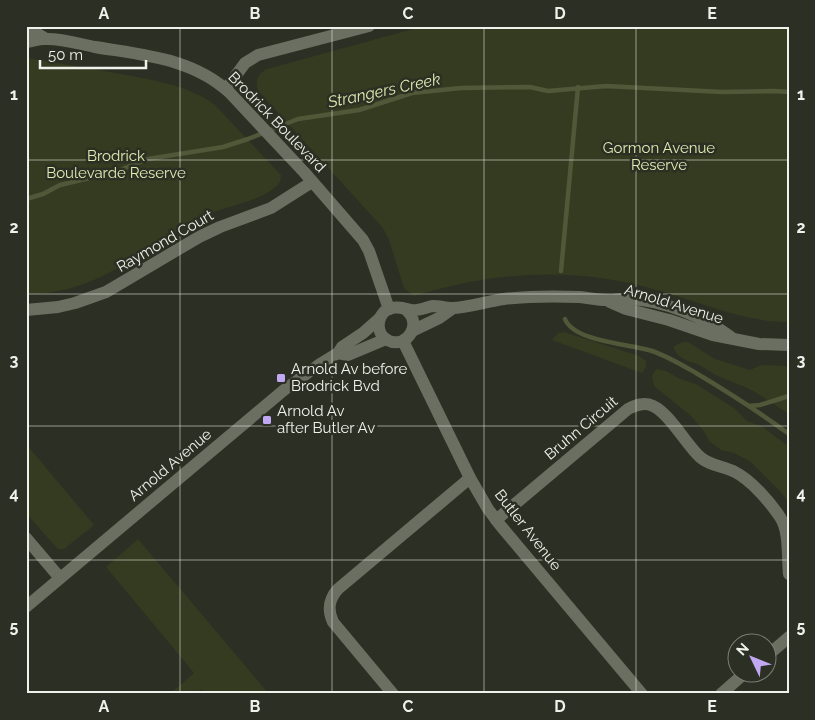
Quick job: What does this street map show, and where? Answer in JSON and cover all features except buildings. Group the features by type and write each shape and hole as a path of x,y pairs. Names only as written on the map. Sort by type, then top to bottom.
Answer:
{"street":[{"path":"228,91 241,68 258,54 369,26"},
{"name":"Brodrick Boulevard","path":"26,29 46,39"},
{"name":"Brodrick Boulevard","path":"26,42 46,39 173,61 199,71 228,91 308,177 366,246 389,308"},
{"name":"Raymond Court","path":"26,310 75,304 106,292 199,237 271,208 308,177"},
{"name":"Arnold Avenue","path":"403,308 417,310 434,306 453,308 504,299 530,297 629,299 674,308 706,321 731,337 760,344 789,345"},
{"path":"389,308 403,308 412,318 414,325 412,331 403,341 392,342 386,339 380,331 380,318 389,308"},
{"name":"Arnold Avenue","path":"412,331 439,318 453,308"},
{"name":"Arnold Avenue","path":"26,607 284,390 338,353 342,347 363,333 380,318"},
{"name":"Arnold Avenue","path":"338,353 348,354 386,339"},
{"name":"Butler Avenue","path":"403,341 470,478 496,520 642,694"},
{"name":"Bruhn Circuit","path":"496,520 628,409 638,404 650,405 663,414 702,458 710,464 733,471 744,477 775,512 784,528 789,574"},
{"path":"392,694 333,622 329,611 331,599 338,589 470,478"},
{"path":"26,538 60,578"},
{"path":"778,646 789,637"},
{"path":"721,694 735,682"}],"green space":[{"name":"Gormon Avenue Reserve","path":"424,26 789,26 789,322 755,319 657,290 596,277 535,275 505,277 475,281 414,296 404,288 389,240 383,228 259,92 257,82 261,73 267,69"},
{"name":"Brodrick Boulevarde Reserve","path":"26,58 165,83 204,98 215,105 281,175 280,182 273,189 254,199 197,219 103,276 67,289 47,293 26,294"},
{"path":"564,332 639,356 646,361 646,367 642,373 552,340 558,333"},
{"path":"682,342 688,342 715,359 750,370 761,365 786,366 789,368 789,414 749,389 717,376 677,354 673,347"},
{"path":"656,369 666,371 680,379 696,384 734,408 747,421 763,427 789,447 789,503 779,490 751,462 734,453 721,450 709,441 703,430 690,415 654,386 652,376"},
{"path":"26,444 94,525 64,549 58,549 26,513"},
{"path":"138,539 269,694 211,694 201,690 190,694 170,694 194,673 106,567"}],"waterway":[{"name":"Strangers Creek","path":"26,199 43,194 60,185 115,172 148,159 223,147 298,119 359,110 412,93 461,88 530,87 548,91 606,86 722,92 789,92"},
{"path":"561,271 578,87"},
{"path":"565,319 570,327 579,333 663,355 732,395 789,434"},
{"path":"749,406 760,405 789,396"}],"place":[{"name":"Arnold Av before Brodrick Bvd","path":"281,378"},
{"name":"Arnold Av after Butler Av","path":"267,420"}]}
